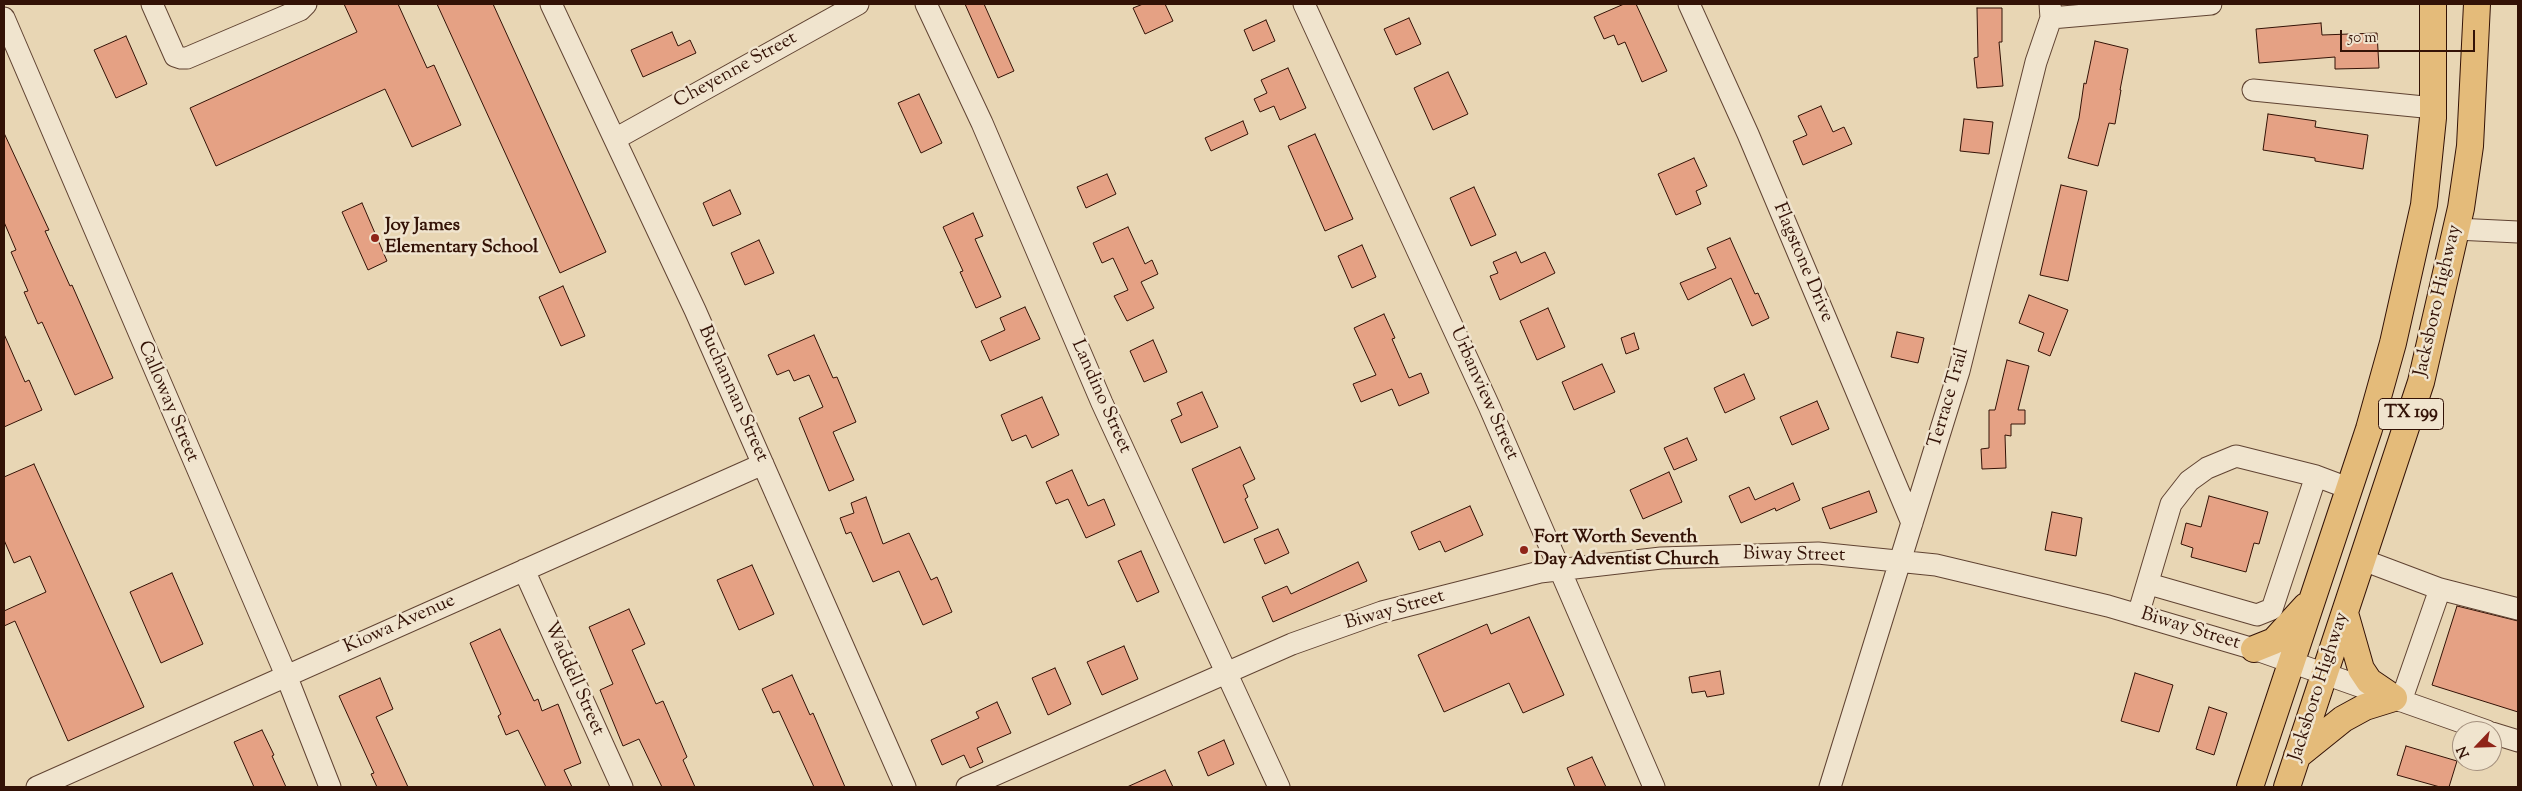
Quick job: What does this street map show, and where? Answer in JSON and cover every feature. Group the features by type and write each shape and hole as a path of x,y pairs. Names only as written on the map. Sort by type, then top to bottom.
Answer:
{"main road":[{"name":"Jacksboro Highway","path":"2250,787 2371,419 2393,342 2424,205 2434,108 2433,4"},
{"name":"Jacksboro Highway","path":"2287,787 2421,382 2456,229 2470,146 2476,4"},
{"path":"2254,649 2274,641 2312,601"},
{"path":"2345,612 2361,669 2369,681 2397,699"},
{"path":"2297,756 2343,719 2365,708 2397,699"}],"street":[{"path":"152,4 175,56 181,58 187,58 300,10 306,4"},
{"name":"Buchannan Street","path":"551,4 695,310 905,787"},
{"name":"Cheyenne Street","path":"615,139 858,4"},
{"name":"Landino Street","path":"926,4 982,123 1102,403 1279,787"},
{"name":"Urbanview Street","path":"1304,4 1489,406 1654,787"},
{"name":"Flagstone Drive","path":"1689,4 1751,143 1912,523"},
{"path":"2050,11 2211,4"},
{"name":"Terrace Trail","path":"1830,787 1959,371 2050,11"},
{"name":"Calloway Street","path":"4,18 286,675 330,787"},
{"path":"2254,90 2434,108"},
{"path":"2456,229 2518,232"},
{"path":"2138,614 2149,584 2171,504 2189,481 2207,468 2236,456 2316,476 2348,488"},
{"name":"Kiowa Avenue","path":"46,785 286,675 763,464"},
{"path":"2149,584 2257,615 2272,609 2316,476"},
{"name":"Biway Street","path":"967,787 1292,644 1382,612 1540,572 1661,558 1818,553 1936,565 2138,614 2254,649 2459,721"},
{"path":"2363,560 2440,589 2518,609"},
{"name":"Waddell Street","path":"524,570 622,787"},
{"path":"2397,699 2440,589"},
{"path":"2502,735 2518,741"}],"building":[{"path":"344,4 398,4 427,68 434,65 461,125 412,147 385,89 216,166 190,108 357,32"},
{"path":"437,4 493,4 606,252 560,273"},
{"path":"965,4 984,4 1014,71 998,78"},
{"path":"1143,4 1165,4 1173,21 1145,34 1133,8"},
{"path":"1624,4 1636,4 1667,71 1642,82 1625,42 1618,45 1614,35 1604,39 1594,17"},
{"path":"1977,8 2002,8 2002,42 1999,42 2003,86 1977,88 1974,58 1978,57"},
{"path":"1409,18 1421,44 1396,55 1384,29"},
{"path":"1266,20 1275,41 1253,51 1244,30"},
{"path":"2321,23 2322,35 2377,33 2379,68 2335,69 2335,57 2259,63 2256,29"},
{"path":"672,32 678,46 690,40 696,53 643,77 631,50"},
{"path":"126,36 147,84 116,98 94,50"},
{"path":"2095,41 2128,49 2115,124 2109,123 2098,166 2068,158 2079,118 2084,83 2086,84"},
{"path":"1288,68 1306,108 1280,120 1274,106 1260,112 1254,99 1267,93 1261,80"},
{"path":"1448,72 1468,114 1433,130 1414,88"},
{"path":"919,94 942,143 921,153 898,103"},
{"path":"1821,106 1833,132 1844,127 1852,144 1803,165 1793,141 1807,135 1798,116"},
{"path":"2268,114 2316,121 2315,127 2368,135 2363,169 2315,161 2315,158 2263,150"},
{"path":"1964,119 1993,122 1989,154 1960,151"},
{"path":"1243,121 1248,134 1211,151 1205,138"},
{"path":"4,133 49,230 45,231 70,286 72,285 113,378 75,395 42,322 38,324 24,292 28,291 11,252 16,250 4,222"},
{"path":"1315,134 1353,219 1325,231 1288,146"},
{"path":"1694,158 1707,186 1696,191 1701,204 1676,215 1658,174"},
{"path":"1107,174 1116,194 1086,208 1077,187"},
{"path":"2061,185 2087,191 2068,281 2040,275"},
{"path":"1474,187 1496,235 1471,246 1450,198"},
{"path":"730,190 741,214 713,226 703,203"},
{"path":"362,203 387,261 368,270 342,212"},
{"path":"973,213 983,236 975,239 1001,297 976,308 960,272 963,271 943,227"},
{"path":"1128,227 1145,264 1152,260 1158,274 1141,282 1154,308 1127,321 1114,296 1128,290 1113,258 1102,263 1093,243"},
{"path":"1730,238 1755,294 1758,293 1769,318 1752,326 1731,278 1688,300 1680,283 1716,268 1707,248"},
{"path":"759,240 774,273 745,285 731,253"},
{"path":"1362,245 1376,277 1352,288 1338,256"},
{"path":"1516,252 1521,263 1545,252 1555,273 1500,300 1490,276 1498,273 1493,262"},
{"path":"563,286 585,336 561,346 539,297"},
{"path":"2029,295 2068,310 2050,356 2038,351 2044,333 2019,323"},
{"path":"1025,307 1040,339 990,361 981,341 1005,330 1000,318"},
{"path":"1548,308 1565,347 1537,360 1520,321"},
{"path":"1384,314 1395,338 1392,339 1409,378 1421,373 1429,393 1399,406 1392,389 1361,402 1353,384 1376,375 1354,328"},
{"path":"1897,332 1924,338 1918,363 1891,357"},
{"path":"1634,333 1639,349 1626,354 1621,338"},
{"path":"4,334 25,382 29,380 42,410 4,427"},
{"path":"814,335 833,378 837,377 856,422 833,432 854,480 829,491 799,418 823,407 809,375 794,381 789,370 777,375 768,355"},
{"path":"1153,340 1167,372 1144,382 1130,351"},
{"path":"2007,360 2029,366 2018,410 2025,410 2025,424 2011,424 2011,436 2005,435 2006,468 1982,469 1981,449 1989,448 1989,410 1995,410"},
{"path":"1602,364 1615,392 1574,410 1562,382"},
{"path":"1744,374 1755,399 1725,413 1714,388"},
{"path":"1202,392 1218,427 1181,443 1171,420 1182,415 1177,403"},
{"path":"1042,397 1059,435 1032,448 1026,435 1012,441 1001,415"},
{"path":"1817,401 1829,429 1792,445 1780,417"},
{"path":"1687,438 1697,460 1674,470 1664,448"},
{"path":"1240,447 1255,479 1243,485 1248,497 1245,499 1258,528 1224,543 1192,469"},
{"path":"34,464 144,707 68,741 15,621 4,626 4,611 46,592 30,556 14,563 4,540 4,477"},
{"path":"1072,470 1088,506 1104,499 1115,525 1086,538 1068,499 1056,504 1046,482"},
{"path":"1669,472 1682,502 1643,519 1630,490"},
{"path":"1793,483 1800,500 1776,511 1775,508 1741,523 1729,496 1749,487 1755,500"},
{"path":"1869,491 1877,512 1830,529 1822,508"},
{"path":"2209,496 2268,512 2259,544 2254,543 2246,572 2191,557 2193,548 2181,544 2186,523 2201,527"},
{"path":"866,497 883,544 909,533 931,580 937,577 952,612 923,625 899,571 873,582 851,532 846,534 840,518 854,513 851,503"},
{"path":"1470,506 1483,535 1445,552 1440,541 1419,550 1411,532"},
{"path":"2052,512 2082,518 2076,556 2045,550"},
{"path":"1278,529 1289,553 1265,564 1254,539"},
{"path":"1141,551 1159,592 1137,602 1118,561"},
{"path":"1358,562 1367,581 1273,622 1262,597 1287,586 1291,594"},
{"path":"752,565 774,614 739,630 717,580"},
{"path":"172,573 203,644 161,663 130,592"},
{"path":"2457,606 2518,621 2518,712 2432,685"},
{"path":"629,609 645,644 632,650 656,704 663,701 687,757 683,760 695,787 662,787 639,739 623,746 600,690 613,684 589,627"},
{"path":"1529,617 1564,695 1523,713 1509,683 1444,712 1418,655 1487,624 1491,634"},
{"path":"500,629 534,701 538,699 542,711 558,704 581,763 564,770 572,787 546,787 518,730 506,735 498,716 501,714 470,643"},
{"path":"1124,646 1138,679 1102,695 1087,662"},
{"path":"1055,668 1071,704 1048,715 1032,678"},
{"path":"1720,671 1724,694 1707,697 1705,691 1692,693 1689,677"},
{"path":"2135,673 2173,685 2159,732 2121,721"},
{"path":"792,675 810,715 813,713 845,787 814,787 779,711 773,713 762,689"},
{"path":"380,678 393,709 376,717 408,787 377,787 371,774 374,773 339,696"},
{"path":"997,702 1011,733 977,748 983,762 970,768 964,755 942,765 931,740 979,718 976,712"},
{"path":"2209,707 2227,713 2214,755 2196,749"},
{"path":"262,730 286,787 254,787 234,742"},
{"path":"1224,740 1234,764 1208,776 1198,752"},
{"path":"2406,746 2452,760 2452,771 2454,771 2449,787 2440,787 2397,775"},
{"path":"1592,757 1606,787 1575,787 1567,768"},
{"path":"1165,770 1173,787 1127,787"}],"place":[{"name":"Joy James Elementary School","path":"375,238"},
{"name":"Fort Worth Seventh Day Adventist Church","path":"1524,550"}]}
